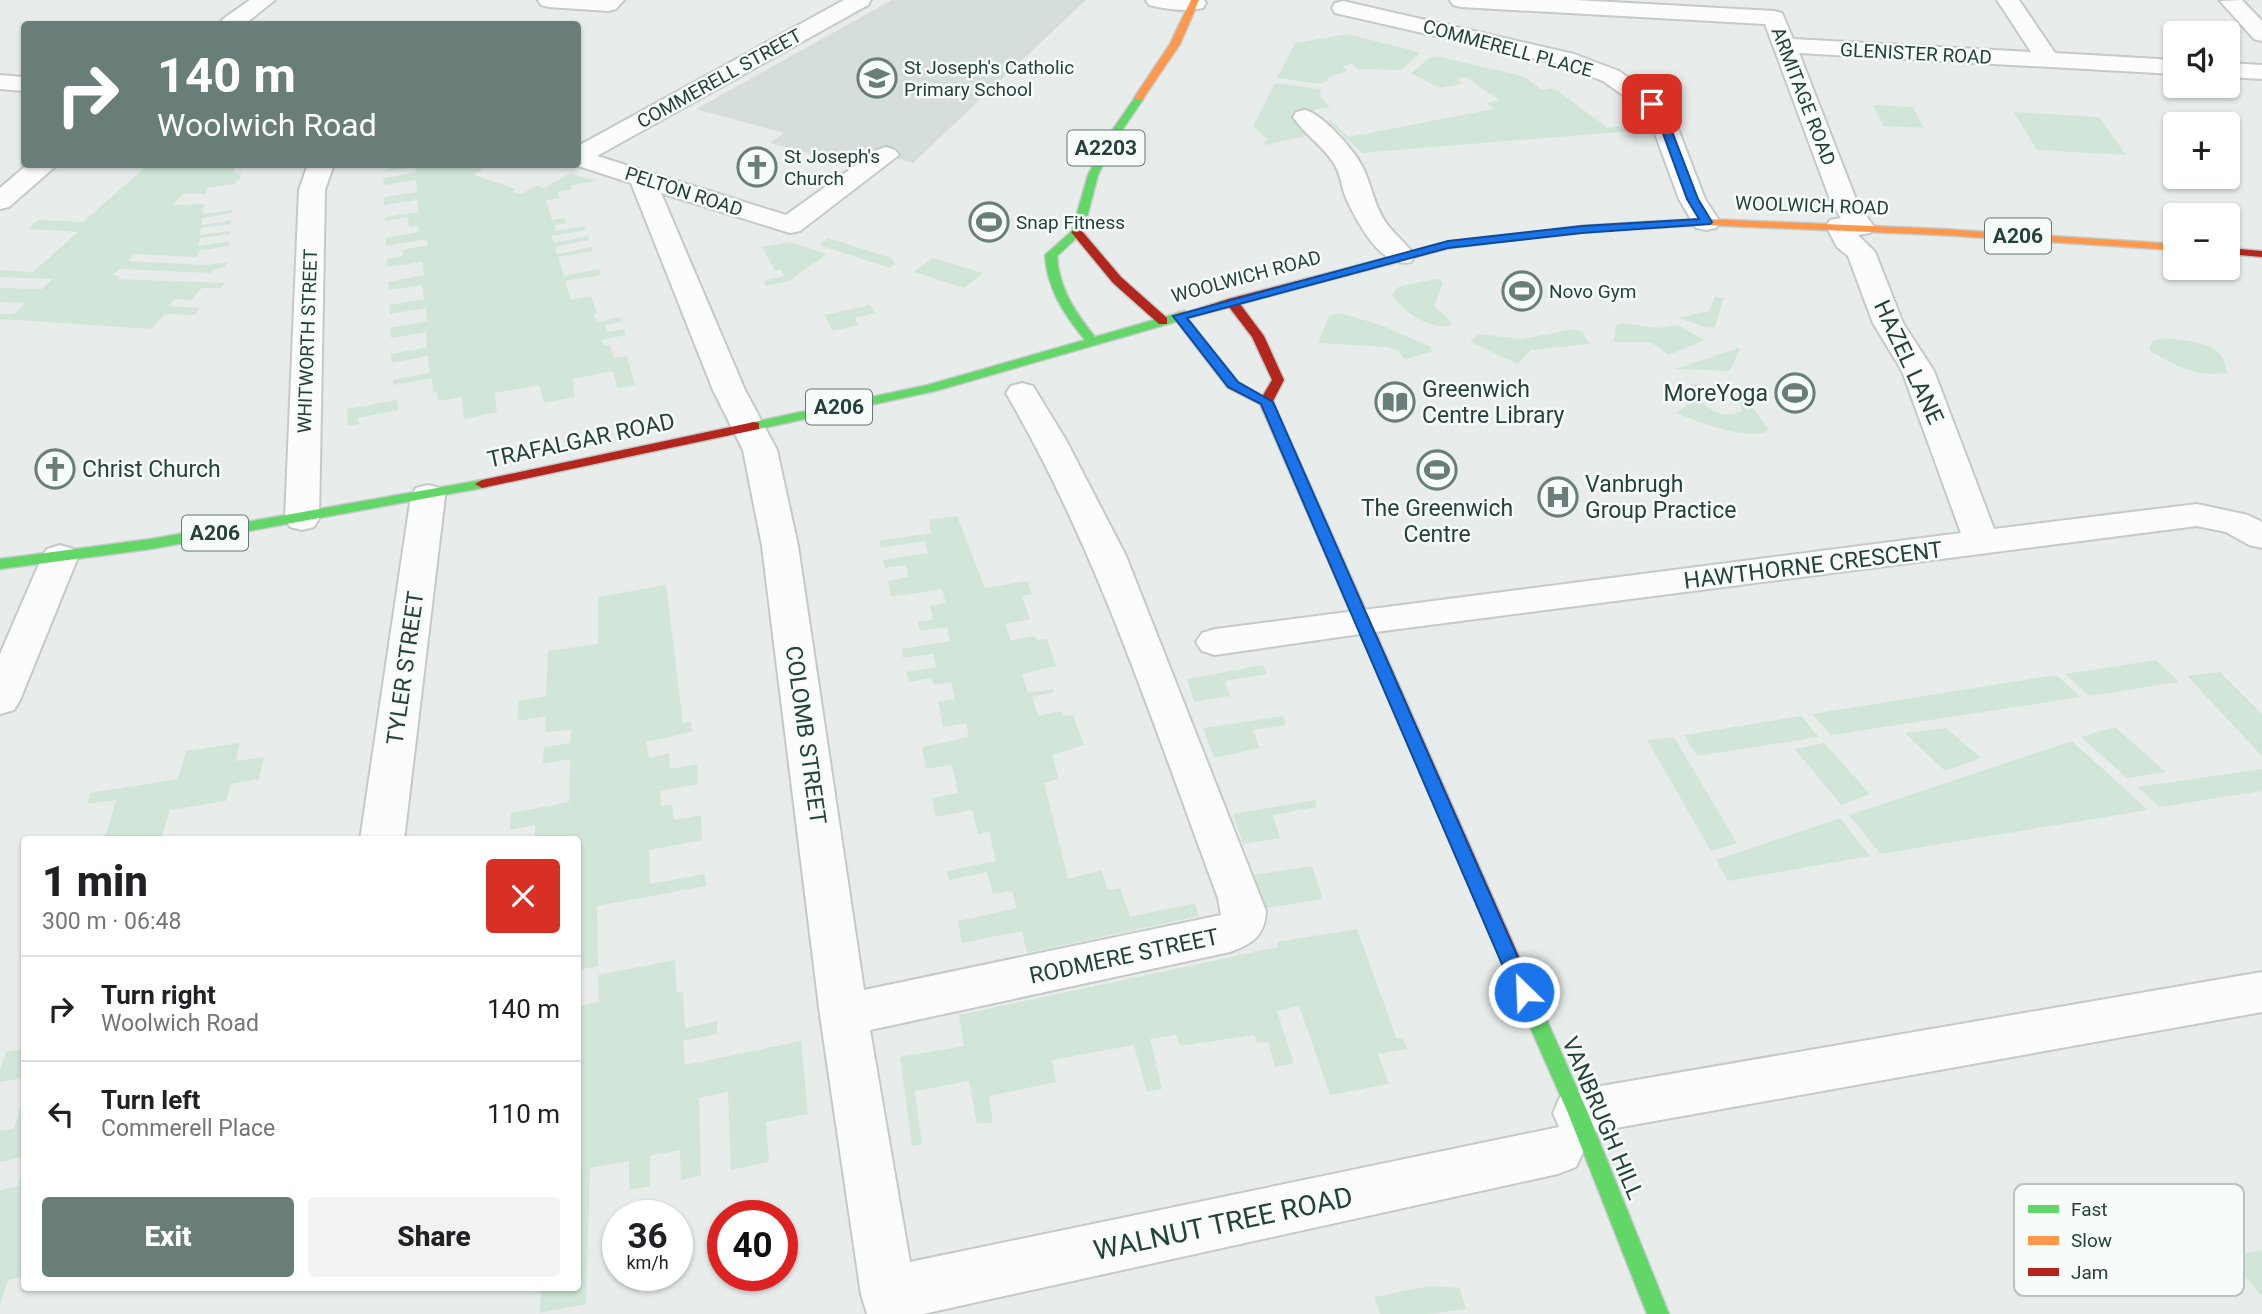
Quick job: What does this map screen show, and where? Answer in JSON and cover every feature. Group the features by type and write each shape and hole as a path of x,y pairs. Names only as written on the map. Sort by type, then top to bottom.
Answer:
{"main road":[{"name":"A2203","path":"1077,232 1093,176 1110,142 1175,44 1195,1"},
{"name":"WOOLWICH ROAD","path":"1171,319 1448,245 1520,235 1636,225 1706,222 1850,227 2163,246"},
{"path":"1093,342 1055,291 1050,274 1051,255 1077,232 1116,280 1171,319 1233,385 1266,402 1278,380 1258,336 1232,302"},
{"path":"2240,252 2262,254"},
{"name":"TRAFALGAR ROAD","path":"0,564 302,519 428,496 992,372 1171,319"},
{"name":"VANBRUGH HILL","path":"1266,402 1314,507 1568,1132 1658,1314"}],"street":[{"path":"235,21 264,0"},
{"path":"549,0 608,4 613,0"},
{"name":"COMMERELL STREET","path":"581,155 860,0"},
{"path":"1157,0 1195,1"},
{"name":"COMMERELL PLACE","path":"1461,0 1771,9"},
{"path":"2008,0 2048,60"},
{"path":"2231,1 2262,34"},
{"name":"COMMERELL PLACE","path":"1343,8 1393,9 1566,59 1611,76 1658,108 1692,199 1706,222"},
{"name":"ARMITAGE ROAD","path":"1771,9 1844,202 1850,227"},
{"name":"GLENISTER ROAD","path":"1785,45 2163,66"},
{"path":"2240,71 2262,72"},
{"path":"0,82 21,84"},
{"path":"1306,117 1341,154 1352,171 1358,195 1374,226 1401,256"},
{"name":"PELTON ROAD","path":"581,158 790,225 886,155"},
{"path":"0,201 40,168"},
{"name":"WHITWORTH STREET","path":"302,519 312,190 320,168"},
{"name":"COLOMB STREET","path":"642,178 727,386 760,450 780,546 844,1015 892,1304"},
{"name":"HAZEL LANE","path":"1850,227 1847,241 1861,252 1888,323 1918,371 1982,543"},
{"name":"RODMERE STREET","path":"844,1015 1230,933 1243,924 1244,911 1240,898 1158,652 1075,488 1022,393"},
{"name":"TYLER STREET","path":"383,836 428,496"},
{"name":"HAWTHORNE CRESCENT","path":"1360,621 2197,515 2236,523 2262,537"},
{"path":"0,700 60,557"},
{"path":"1215,642 1360,621"},
{"path":"1568,1132 2262,992"},
{"name":"WALNUT TREE ROAD","path":"892,1304 1568,1132"}],"shaded area":[{"name":"St Joseph's Catholic Primary School","path":"892,0 1086,0 913,163 864,149 843,163 770,143 784,133 696,109"}],"green space":[{"path":"1347,34 1419,52 1401,70 1358,69 1352,64 1342,66 1347,71 1331,76 1322,84 1277,78 1295,43"},
{"path":"1435,56 1523,76 1542,90 1554,88 1608,128 1648,122 1649,128 1362,153 1329,122 1329,119 1348,137 1494,109 1487,103 1499,100 1466,77 1457,79 1462,84 1439,88 1411,73"},
{"path":"1275,83 1320,89 1321,98 1330,107 1293,114 1309,130 1304,131 1306,136 1266,145 1262,142 1268,140 1253,126"},
{"path":"1873,105 1913,107 1924,128 1883,126"},
{"path":"2014,112 2099,117 2126,155 2037,150"},
{"path":"144,168 235,168 234,173 241,173 235,184 207,188 205,194 183,194 172,205 204,204 203,214 233,210 232,213 202,218 202,225 231,220 231,224 201,228 200,235 230,231 230,234 200,238 198,246 229,241 228,246 198,251 197,257 134,254 128,261 206,265 227,262 226,267 212,270 211,273 119,269 113,275 119,276 117,279 225,283 220,288 202,288 191,300 175,299 168,306 200,308 194,315 165,314 151,329 0,319 0,314 14,314 26,303 0,302 0,288 42,289 53,279 0,277 0,270 33,272 78,232 28,229 38,220 83,222"},
{"path":"415,168 480,168 484,169 474,175 516,189 512,192 521,194 536,186 544,188 570,173 596,181 571,185 572,189 558,192 560,198 546,200 552,220 564,218 566,223 554,225 556,231 584,226 586,230 551,236 554,243 588,236 589,240 555,247 557,254 592,247 593,251 558,257 564,276 599,269 601,275 565,281 571,300 591,296 597,322 620,317 621,322 605,325 607,332 624,329 626,335 602,340 604,346 610,345 614,358 627,356 635,385 617,388 613,371 572,379 575,397 544,403 539,385 495,393 497,412 464,419 462,397 438,401 437,392 433,393 432,378 393,385 393,380 429,373 428,356 392,363 391,354 427,347 426,332 391,338 390,328 427,321 426,308 390,314 389,305 424,299 422,285 389,290 388,282 424,275 422,262 388,267 387,259 403,256 403,250 428,245 427,239 386,246 386,238 419,232 418,226 409,227 408,217 385,221 385,217 419,212 417,200 384,205 384,197 417,192 416,180 384,185 383,178 416,172"},
{"path":"828,238 891,258 895,264 890,268 819,245"},
{"path":"790,242 827,254 789,281 766,286 763,281 784,276 781,270 775,271 762,247"},
{"path":"933,258 983,273 964,288 914,272"},
{"path":"1434,279 1443,283 1434,306 1452,322 1449,326 1425,322 1403,308 1392,296 1398,287"},
{"path":"1715,296 1724,298 1715,327 1708,328 1679,318 1709,311"},
{"path":"870,305 875,313 855,318 858,325 833,331 824,315"},
{"path":"1340,313 1381,325 1431,347 1432,352 1405,359 1397,350 1387,347 1318,343 1329,316"},
{"path":"1623,323 1658,328 1677,325 1704,340 1669,355 1650,342 1614,342 1616,325"},
{"path":"1575,329 1582,332 1590,344 1531,350 1518,364 1470,342 1478,334 1522,339"},
{"path":"2163,338 2204,344 2212,348 2225,362 2227,373 2195,372 2149,350 2152,341"},
{"path":"1740,349 1730,371 1675,369"},
{"path":"1691,384 1704,385 1700,400 1714,411 1724,414 1742,411 1737,396 1728,390 1739,389 1769,430 1749,434 1736,432 1676,413 1693,400"},
{"path":"397,400 398,410 358,418 359,424 348,426 347,409"},
{"path":"957,516 985,588 1027,581 1032,594 1022,596 1030,619 1005,624 1011,640 1035,636 1037,640 1047,639 1056,666 1022,674 1028,693 1053,689 1054,692 1032,697 1038,716 1061,711 1063,716 1073,715 1084,745 1052,755 1059,779 1044,783 1068,879 1101,870 1108,890 1120,888 1130,917 1195,903 1199,916 1027,953 1022,931 962,943 958,921 1017,908 1012,891 993,894 987,872 949,880 947,871 996,861 989,832 978,834 972,810 936,817 932,798 958,793 952,765 926,769 922,747 969,737 966,723 943,727 938,702 955,699 951,683 934,685 931,678 909,682 906,672 936,667 933,654 903,658 902,649 950,641 947,627 920,631 918,622 933,620 930,606 946,603 942,589 891,597 888,581 908,577 906,565 885,568 883,560 928,553 925,541 881,548 879,541 931,533 929,520"},
{"path":"666,585 683,723 691,722 692,732 646,742 649,758 669,753 670,769 697,764 698,784 660,791 661,806 672,805 674,820 701,815 702,840 649,850 650,884 705,874 706,886 597,906 598,966 581,969 581,836 535,836 535,825 510,830 511,813 569,802 570,759 543,764 544,747 570,743 571,730 545,732 546,716 517,721 519,701 546,696 548,651 598,644 598,597"},
{"path":"2156,660 2179,682 2089,696 2065,674"},
{"path":"1263,665 1267,674 1225,681 1230,696 1194,702 1187,679"},
{"path":"2220,672 2262,714 2262,756 2187,676"},
{"path":"2056,675 2081,697 1831,735 1812,714"},
{"path":"1283,716 1286,725 1253,730 1260,748 1214,758 1203,728"},
{"path":"1801,716 1819,737 1697,756 1684,735"},
{"path":"2115,727 2166,772 2127,778 2081,737"},
{"path":"1946,728 1981,758 1945,771 1905,733"},
{"path":"1674,737 1737,843 1711,851 1647,740"},
{"path":"2072,741 2148,810 1881,854 1849,815"},
{"path":"240,743 236,761 264,757 259,779 231,784 226,801 170,810 162,836 100,836 106,835 116,800 87,804 90,793 178,779 186,751"},
{"path":"1824,743 1870,794 1841,805 1795,749"},
{"path":"2262,769 2262,791 2160,807 2137,787"},
{"path":"1315,800 1317,807 1273,815 1280,838 1243,844 1233,814"},
{"path":"1840,818 1870,856 1728,881 1716,860"},
{"path":"1312,866 1323,899 1266,908 1254,875"},
{"path":"1357,929 1397,1039 1403,1038 1407,1049 1378,1054 1389,1084 1330,1095 1299,1006 1277,1011 1294,1063 1275,1067 1268,1042 1257,1043 1254,1035 1180,1046 1176,1035 1150,1039 1162,1089 1147,1092 1134,1045 1052,1060 1056,1082 989,1096 993,1122 977,1124 969,1081 915,1091 922,1144 912,1146 900,1057 964,1046 959,1015 1278,947 1277,942"},
{"path":"675,960 677,993 683,992 685,1028 717,1021 717,1034 683,1041 685,1065 801,1041 808,1114 766,1122 769,1162 731,1170 728,1092 699,1098 701,1176 681,1180 680,1150 650,1156 650,1186 629,1190 629,1161 590,1168 586,1304 540,1313 541,1291 581,1291 581,1005 599,1002 598,975"},
{"path":"21,1050 21,1078 0,1082 0,1070 6,1052"},
{"path":"21,1106 21,1158 0,1162 0,1131 14,1128"},
{"path":"21,1176 21,1278 8,1280 0,1305 0,1190 18,1186"},
{"path":"2262,1250 2262,1295 2244,1274 2244,1253"},
{"path":"1429,1286 1460,1288 1466,1309 1427,1314 1380,1314 1374,1297"}],"traffic: fast":[{"path":"1093,342 1063,302 1054,280 1051,255 1077,232 1093,175 1109,142 1139,98"},
{"path":"754,426 930,388 1185,315"},
{"path":"0,564 151,544 482,484"},
{"path":"1534,1013 1578,1113 1658,1314"}],"traffic: slow":[{"path":"1139,98 1175,44 1195,0"},
{"path":"1646,225 1706,222 1941,232 2163,246"},
{"path":"1179,316 1233,385 1266,402 1360,615"}],"traffic: jam":[{"path":"1185,315 1448,245 1582,229 1646,225"},
{"path":"1077,232 1117,280 1163,321"},
{"path":"2240,252 2262,254"},
{"path":"1232,302 1258,336 1278,380 1266,402"},
{"path":"482,484 754,426"},
{"path":"1360,615 1534,1013"}],"place":[{"name":"St Joseph's Catholic Primary School","path":"877,78"},
{"name":"St Joseph's Church","path":"757,167"},
{"name":"Snap Fitness","path":"989,222"},
{"name":"Novo Gym","path":"1522,291"},
{"name":"MoreYoga","path":"1795,393"},
{"name":"Greenwich Centre Library","path":"1395,402"},
{"name":"Christ Church","path":"55,469"},
{"name":"The Greenwich Centre","path":"1437,470"},
{"name":"Vanbrugh Group Practice","path":"1558,497"}],"route":[{"path":"1524,992 1266,402 1233,385 1179,316 1448,245 1582,229 1706,222 1692,199 1658,108 1652,104"}]}
